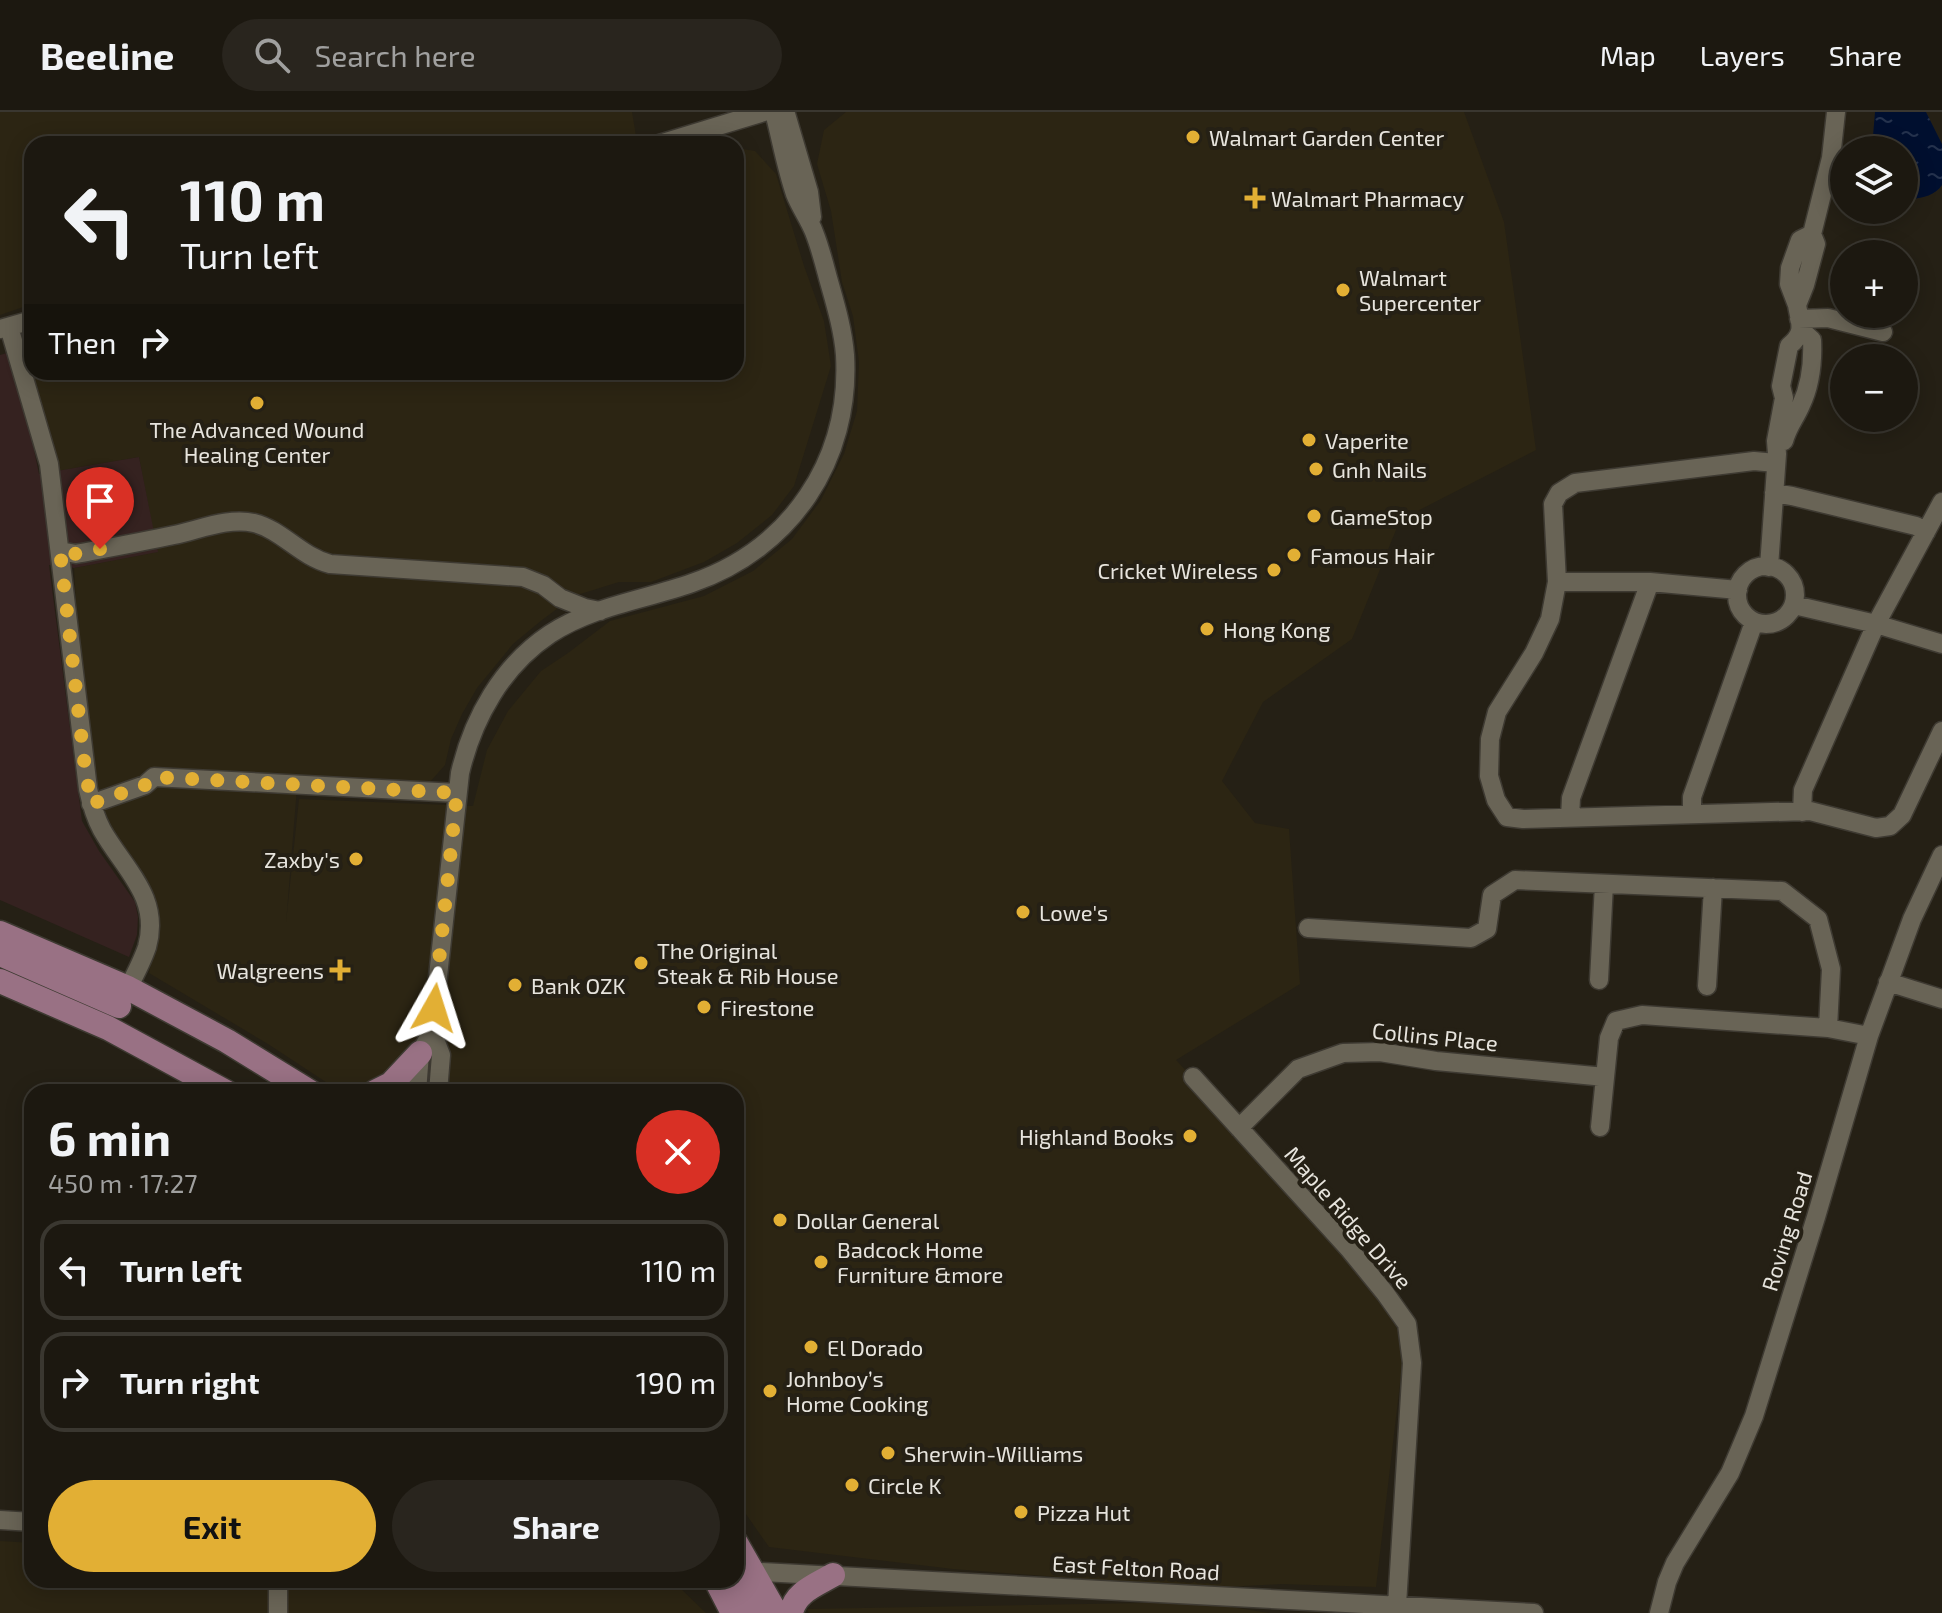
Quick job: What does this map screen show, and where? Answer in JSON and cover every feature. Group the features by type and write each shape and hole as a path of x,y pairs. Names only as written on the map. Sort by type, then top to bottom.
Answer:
{"main road":[{"path":"0,933 123,997"},
{"path":"0,954 123,997 227,1041 297,1084"},
{"path":"0,981 108,1028 211,1084"},
{"path":"391,1084 426,1042"},
{"path":"791,1613 793,1604 802,1593 833,1575"},
{"path":"744,1577 776,1613"},
{"path":"744,1585 752,1613"},
{"path":"720,1588 733,1613"}],"street":[{"path":"681,136 730,118 764,112"},
{"path":"774,112 795,194 814,232"},
{"path":"418,1084 460,773 469,741 489,697 514,666 549,635 573,621 691,584 730,567 756,550 791,519 813,489 831,451 842,410 845,373 842,330 814,232 809,192 786,112"},
{"path":"1769,567 1776,441 1784,398 1792,390 1801,347 1799,323 1789,284 1790,268 1800,240 1812,234 1831,158 1836,112"},
{"path":"1799,323 1828,318 1883,332"},
{"path":"24,322 4,328 49,464 91,804 102,830 139,886 149,908 150,932 146,948 108,1028"},
{"path":"1777,458 1787,427 1801,405 1813,353 1812,340 1799,323"},
{"path":"1777,458 1575,483 1559,493 1553,504 1557,582 1550,619 1534,653 1497,712 1490,739 1489,776 1496,800 1507,817 1523,819 1810,811 1876,828 1890,826 1902,815 1942,731"},
{"path":"1774,493 1916,526 1926,532"},
{"path":"1802,812 1803,790 1876,624 1942,502"},
{"path":"60,551 76,554 243,522 264,527 311,558 330,564 508,575 535,581 573,603 600,611"},
{"path":"1769,567 1790,578 1795,596 1789,614 1773,624 1764,624 1746,616 1738,600 1738,590 1747,574 1769,567"},
{"path":"1557,582 1650,582 1738,590"},
{"path":"1570,818 1571,798 1650,582"},
{"path":"549,635 552,611 550,591"},
{"path":"1794,605 1876,624 1942,644"},
{"path":"1692,814 1692,797 1754,622"},
{"path":"91,804 145,785 154,777 457,793"},
{"name":"Roving Road","path":"1659,1613 1675,1563 1717,1498 1754,1416 1869,1036 1912,919 1942,855"},
{"path":"1308,928 1471,938 1487,929 1492,895 1515,880 1782,891 1818,919 1831,969 1828,1028"},
{"path":"1599,980 1604,884"},
{"path":"1707,986 1713,888"},
{"path":"1888,982 1942,999"},
{"path":"1600,1127 1609,1038 1616,1021 1642,1015 1828,1028 1869,1036"},
{"path":"426,1042 441,1055 439,1084"},
{"name":"Collins Place","path":"1239,1128 1298,1069 1343,1053 1380,1052 1436,1061 1605,1077"},
{"name":"Maple Ridge Drive","path":"1193,1077 1350,1250 1407,1324 1412,1363 1397,1605"},
{"path":"0,1520 24,1522"},
{"name":"East Felton Road","path":"744,1574 833,1575 1281,1606 1397,1605 1534,1613"},
{"path":"278,1588 278,1613"}],"shaded area":[{"path":"0,112 632,112 636,136 24,136 24,307 0,315"},
{"path":"846,112 1464,112 1504,222 1536,450 1400,520 1352,639 1263,702 1222,781 1255,823 1289,829 1300,984 1176,1060 1239,1128 1407,1324 1376,1587 1282,1584 1206,1588 953,1569 769,1547 744,1511 744,1084 329,1084 149,973 158,924 156,903 110,828 94,777 79,654 74,568 157,552 139,457 58,471 32,380 744,380 744,149 755,151 776,174 824,321 831,366 794,486 772,515 737,543 704,562 651,582 619,582 574,596 542,620 513,644 477,688 451,739 445,765 430,782 298,775 286,923 299,799 473,806 487,750 508,711 541,671 610,621 704,596 753,571 792,539 821,500 844,454 857,411 859,362 853,316 842,282 831,211 817,164 824,130"},
{"path":"7,353 39,474 139,457 158,552 74,568 49,565 82,821 135,902 137,935 129,957 0,900 0,355"},
{"path":"0,1541 24,1542 24,1588 680,1588 706,1613 0,1613"},
{"path":"1200,1602 1269,1613 809,1613 807,1609"}],"water":[{"path":"1875,112 1926,112 1942,144 1942,185 1930,195 1918,198 1918,136 1873,136"}],"place":[{"name":"Walmart Garden Center","path":"1193,137"},
{"name":"Walmart Pharmacy","path":"1255,198"},
{"name":"Walmart Supercenter","path":"1343,290"},
{"name":"The Advanced Wound Healing Center","path":"257,403"},
{"name":"Vaperite","path":"1309,440"},
{"name":"Gnh Nails","path":"1316,469"},
{"name":"GameStop","path":"1314,516"},
{"name":"Famous Hair","path":"1294,555"},
{"name":"Cricket Wireless","path":"1274,570"},
{"name":"Hong Kong","path":"1207,629"},
{"name":"Zaxby's","path":"356,859"},
{"name":"Lowe's","path":"1023,912"},
{"name":"The Original Steak & Rib House","path":"641,963"},
{"name":"Walgreens","path":"340,970"},
{"name":"Bank OZK","path":"515,985"},
{"name":"Firestone","path":"704,1007"},
{"name":"Highland Books","path":"1190,1136"},
{"name":"Dollar General","path":"780,1220"},
{"name":"Badcock Home Furniture &more","path":"821,1262"},
{"name":"El Dorado","path":"811,1347"},
{"name":"Johnboy’s Home Cooking","path":"770,1391"},
{"name":"Sherwin-Williams","path":"888,1453"},
{"name":"Circle K","path":"852,1485"},
{"name":"Pizza Hut","path":"1021,1512"}],"route":[{"path":"100,549 76,554 60,551 91,804 145,785 154,777 457,793 434,1008"}]}
